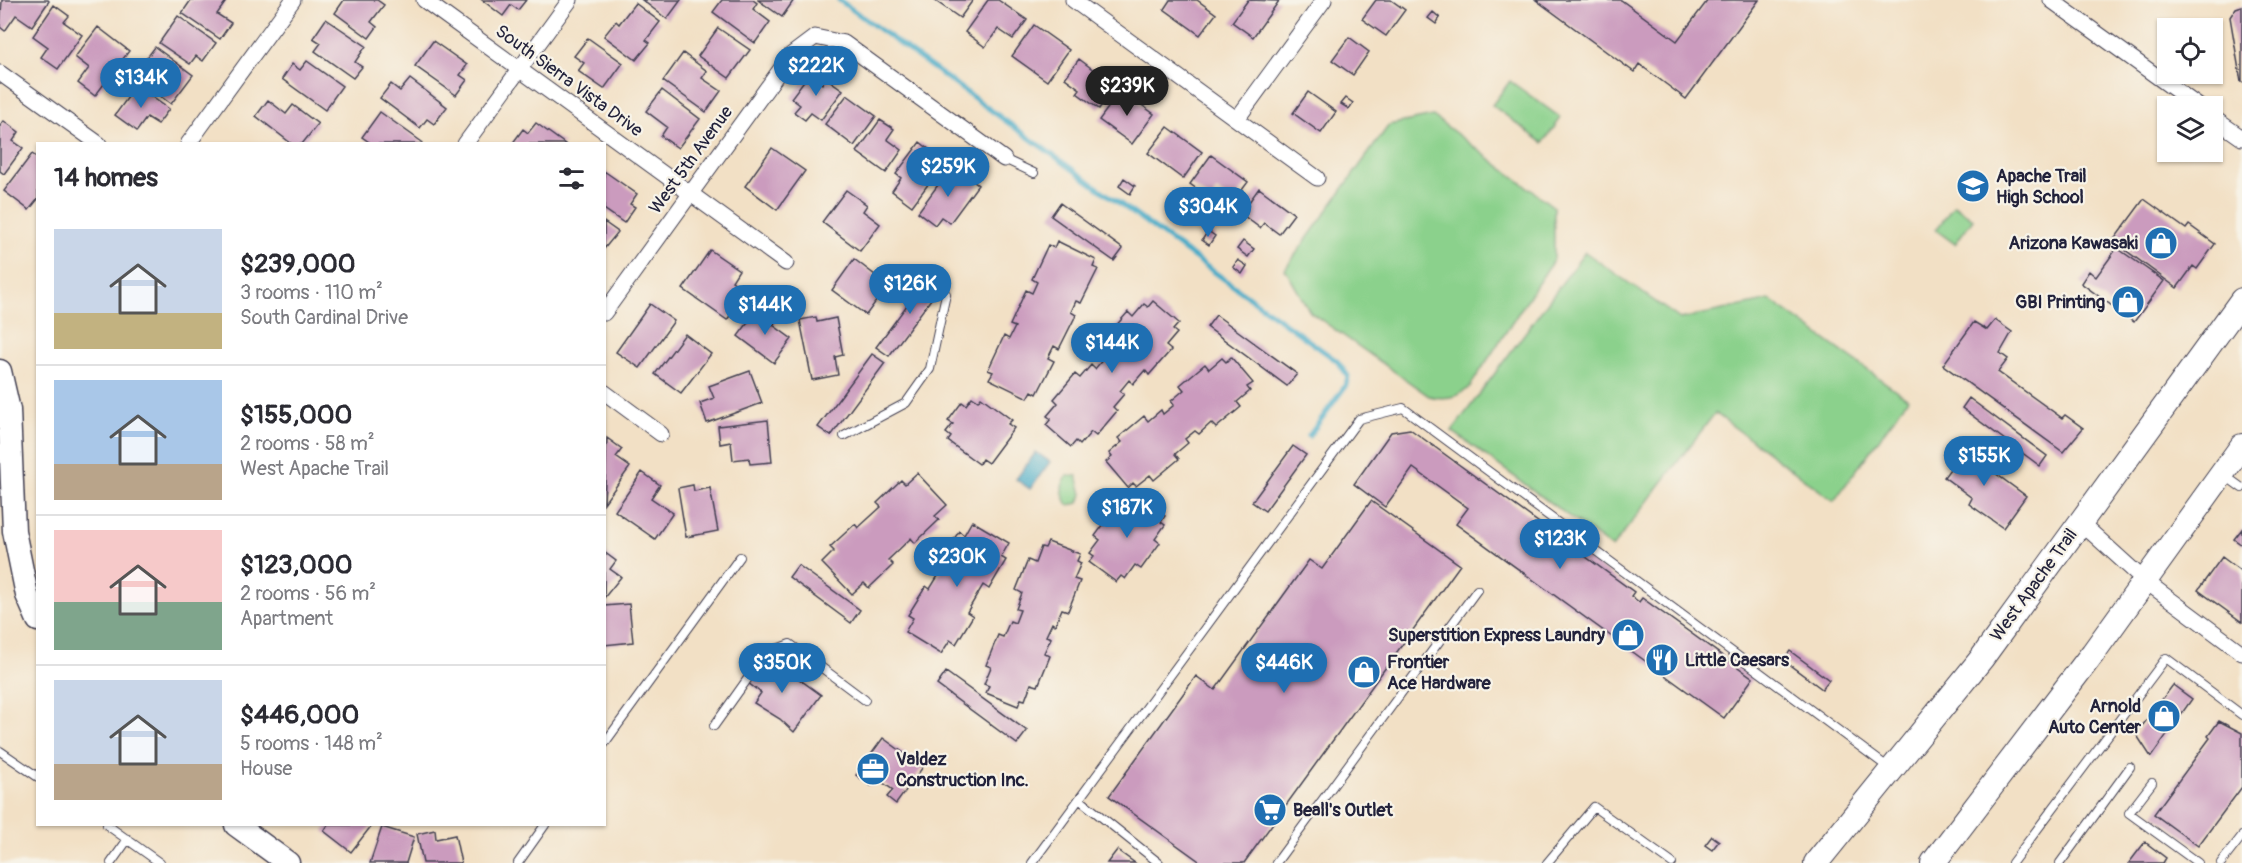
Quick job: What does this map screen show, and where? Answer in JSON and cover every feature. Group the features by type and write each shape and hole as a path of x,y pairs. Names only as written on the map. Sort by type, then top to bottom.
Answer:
{"main road":[{"name":"West Apache Trail","path":"1816,863 1982,658 2242,300"},
{"path":"1933,863 2093,653 2242,446"}],"street":[{"path":"189,142 293,0"},
{"name":"South Sierra Vista Drive","path":"424,0 786,263"},
{"path":"466,142 570,0"},
{"path":"1073,0 1317,178"},
{"path":"1237,119 1324,0"},
{"path":"2051,0 2184,96"},
{"name":"West 5th Avenue","path":"606,310 791,55 815,38 844,43 1004,159"},
{"path":"0,73 96,142"},
{"path":"2223,125 2242,138"},
{"path":"0,371 10,421 14,531 27,595 36,615"},
{"path":"606,393 661,434"},
{"path":"2080,522 2144,580 2242,652"},
{"path":"237,826 288,863"}],"lane":[{"path":"1004,159 1034,173"},
{"path":"844,436 906,403 924,378 930,369 946,294"},
{"path":"1032,863 1359,419 1403,408 1893,770"},
{"path":"2222,474 2242,488"},
{"path":"606,741 740,557"},
{"path":"1276,863 1476,590"},
{"path":"714,726 766,653 790,644 865,700"},
{"path":"2012,863 2166,658 2242,715"},
{"path":"0,751 36,776"},
{"path":"2060,863 2130,767"},
{"path":"2152,783 2129,813 2198,863"},
{"path":"1079,799 1159,863"},
{"path":"1547,863 1594,807 1672,863"},
{"path":"108,826 160,863"},
{"path":"518,863 544,826"},
{"path":"2221,863 2242,836"},
{"path":"111,863 128,839"}],"green space":[{"path":"1510,81 1561,118 1543,143 1492,105"},
{"path":"1433,116 1554,207 1554,259 1469,388 1460,394 1445,398 1429,396 1310,312 1285,269 1389,125"},
{"path":"1954,205 1973,219 1955,244 1936,230"},
{"path":"1585,252 1680,319 1770,300 1908,399 1834,501 1715,413 1612,548 1452,431"},
{"path":"1067,476 1077,476 1082,494 1079,503 1068,505 1064,497 1062,487"}],"water":[{"path":"1036,452 1050,462 1030,489 1016,479"}],"building":[{"path":"2,0 49,1 32,26 16,15 5,31 0,27"},
{"path":"191,0 227,0 217,14 231,23 220,39 182,13"},
{"path":"344,0 377,0 384,5 371,22 377,27 369,38 335,13"},
{"path":"482,0 526,0 518,10 511,5 503,16"},
{"path":"642,0 681,0 667,19"},
{"path":"722,0 753,0 757,3 753,9 770,22 755,43 713,12"},
{"path":"758,0 794,0 782,17"},
{"path":"934,0 973,0 960,18"},
{"path":"988,0 998,0 1027,20 1013,39 998,29 985,47 965,32"},
{"path":"1170,0 1197,0 1216,14 1200,35 1164,9"},
{"path":"1248,0 1279,1 1253,37 1232,22"},
{"path":"1376,0 1391,0 1405,10 1386,36 1362,19"},
{"path":"1536,0 1621,0 1677,41 1708,0 1759,0 1686,99 1639,64 1634,72"},
{"path":"635,3 660,22 646,40 650,43 636,60 604,36 616,21 619,24"},
{"path":"54,5 69,16 64,22 82,35 58,69 41,57 48,47 33,36"},
{"path":"2242,6 2241,82 2230,17 2236,8"},
{"path":"1433,12 1440,18 1436,24 1428,18"},
{"path":"178,16 216,43 203,61 196,56 190,64 159,43"},
{"path":"326,19 366,46 355,62 362,67 353,78 315,51 321,43 313,38"},
{"path":"1034,25 1069,50 1047,81 1012,56"},
{"path":"98,27 129,51 95,96 78,83 89,68 75,57"},
{"path":"718,28 750,50 729,78 698,56"},
{"path":"1349,37 1369,52 1353,75 1332,60"},
{"path":"588,38 623,63 604,89 578,71 584,63 574,56"},
{"path":"433,41 467,65 460,75 467,80 456,95 415,66"},
{"path":"155,47 193,75 171,104 133,76"},
{"path":"683,53 707,71 702,78 721,91 706,112 663,81"},
{"path":"1079,59 1115,86 1099,109 1077,93 1080,89 1065,78"},
{"path":"307,61 342,86 325,110 282,79 292,64 300,70"},
{"path":"809,74 822,84 826,78 843,90 821,120 811,113 805,120 794,112 800,105 791,98"},
{"path":"410,79 447,107 434,124 427,119 420,128 380,98 391,84 400,91"},
{"path":"136,86 169,109 158,124 147,117 137,131 115,115"},
{"path":"662,90 700,119 678,148 661,136 667,127 646,111"},
{"path":"1121,90 1154,114 1132,144 1099,120"},
{"path":"1308,92 1336,112 1321,133 1293,113"},
{"path":"847,95 876,116 854,146 825,124"},
{"path":"1346,98 1353,103 1349,109 1341,104"},
{"path":"268,100 286,114 293,105 318,124 304,142 289,142 256,116"},
{"path":"380,112 422,142 369,142 362,137"},
{"path":"880,120 894,129 887,139 902,150 886,173 857,152"},
{"path":"4,121 19,132 13,141 23,148 4,174 0,171 0,126"},
{"path":"536,123 562,142 513,142 523,129 528,133"},
{"path":"1168,127 1202,152 1183,179 1148,153"},
{"path":"920,142 935,154 925,168 935,175 912,206 892,191 901,178 896,174"},
{"path":"772,148 805,171 777,210 745,186"},
{"path":"32,154 36,157 36,201 29,210 4,191"},
{"path":"1211,155 1248,182 1233,202 1217,190 1211,199 1190,184"},
{"path":"960,171 978,185 950,223 941,217 935,225 918,212 946,174 953,179"},
{"path":"606,172 637,194 630,204 635,207 624,223 606,210"},
{"path":"1124,178 1135,186 1130,194 1119,186"},
{"path":"1259,188 1294,214 1279,234 1264,223 1260,228 1244,216 1247,211 1244,209"},
{"path":"846,190 867,205 863,211 880,224 860,251 822,222"},
{"name":"Arizona Kawasaki","path":"2144,199 2186,229 2189,225 2215,244 2197,269 2193,266 2177,288 2113,241"},
{"path":"1060,203 1123,249 1114,261 1051,216"},
{"path":"606,223 618,232 606,247"},
{"path":"1208,231 1215,236 1209,245 1202,240"},
{"path":"1057,241 1096,260 1093,267 1098,269 1081,303 1076,301 1071,312 1076,315 1059,349 1054,346 1048,358 1054,361 1037,394 1032,391 1028,398 989,379 993,372 988,370 1004,336 1009,339 1015,327 1010,325 1026,290 1032,293 1037,282 1032,279 1048,245 1054,248"},
{"path":"1243,241 1254,249 1248,257 1237,249"},
{"name":"GBI Printing","path":"2117,248 2164,281 2134,322 2081,283 2089,271 2096,277"},
{"path":"710,250 739,270 732,281 747,292 727,320 683,289"},
{"path":"854,259 888,285 866,315 832,290"},
{"path":"1238,260 1247,266 1242,274 1233,267"},
{"path":"930,274 943,283 889,356 876,347"},
{"path":"1153,301 1179,323 1173,330 1177,333 1166,346 1171,350 1149,375 1145,370 1133,384 1129,380 1120,391 1124,394 1113,407 1117,411 1096,436 1091,432 1080,445 1076,441 1071,447 1046,425 1051,419 1047,416 1058,403 1054,399 1075,374 1080,378 1091,365 1095,369 1104,358 1100,355 1111,341 1106,337 1128,312 1133,317 1144,304 1148,307"},
{"path":"650,304 674,321 640,368 616,352"},
{"path":"759,308 776,321 773,325 792,339 774,363 738,336"},
{"path":"1216,315 1297,374 1287,386 1207,327"},
{"path":"816,317 817,322 836,318 843,355 835,357 838,375 812,380 800,320"},
{"path":"1995,320 2012,332 2000,353 2008,359 1998,372 2062,418 2065,415 2083,428 2063,452 1943,365 1974,322 1987,330"},
{"path":"685,334 711,354 681,393 655,374"},
{"path":"872,354 885,363 831,436 818,427"},
{"path":"1231,357 1253,383 1247,387 1250,391 1237,402 1241,407 1216,428 1211,423 1199,434 1195,431 1185,439 1188,443 1175,454 1179,459 1154,480 1150,475 1136,486 1133,483 1128,488 1106,462 1112,457 1109,453 1122,442 1118,438 1144,416 1148,421 1161,410 1163,414 1174,405 1171,401 1184,390 1180,385 1205,364 1209,369 1222,358 1226,362"},
{"path":"750,371 762,403 707,423 700,403 714,398 709,386"},
{"path":"972,397 978,401 981,397 1012,420 1008,424 1014,428 988,463 982,459 979,464 948,441 951,437 946,433 953,424 948,421 962,402 966,405"},
{"path":"1969,398 2047,456 2040,466 1962,408"},
{"path":"768,420 772,462 750,464 749,458 733,460 731,442 720,444 718,426"},
{"path":"1410,429 1634,592 1631,596 1639,602 1642,598 1753,678 1724,718 1456,524 1468,508 1413,468 1385,507 1354,484 1391,432"},
{"path":"607,438 622,449 616,457 630,467 606,500"},
{"path":"1954,443 2026,496 2003,528 1969,504 1972,498 1944,477 1956,461 1946,454"},
{"path":"1293,446 1306,455 1265,511 1252,502"},
{"path":"642,472 660,485 651,498 673,513 655,539 615,511"},
{"path":"917,473 947,505 935,516 939,520 915,543 911,538 888,560 893,565 869,588 864,583 852,594 822,563 834,551 830,547 855,524 858,528 881,507 877,503 901,480 905,484"},
{"path":"693,485 694,491 710,488 718,531 686,537 678,488"},
{"path":"1138,496 1165,516 1161,522 1165,525 1155,539 1160,543 1141,569 1135,565 1125,579 1121,576 1116,582 1089,562 1094,556 1090,553 1100,540 1095,536 1115,509 1120,513 1130,499 1133,502"},
{"path":"1371,501 1460,565 1244,863 1202,863 1109,796 1196,676 1215,690 1309,560 1322,569"},
{"path":"972,521 1009,543 1001,557 1006,560 989,589 983,585 967,612 973,616 956,644 950,640 941,654 905,632 913,618 908,615 926,586 930,589 946,563 941,560 959,531 964,535"},
{"path":"2242,529 2242,545 2234,539"},
{"path":"1048,542 1080,554 1077,561 1081,563 1074,579 1080,581 1068,611 1062,609 1055,625 1052,623 1046,636 1051,638 1044,653 1050,656 1038,686 1031,684 1025,700 1021,699 1018,706 986,693 989,686 984,684 991,667 986,665 998,635 1003,637 1010,621 1015,623 1020,610 1016,609 1022,593 1016,590 1028,560 1035,563 1041,547 1045,548"},
{"path":"606,554 616,561 610,569 621,577 606,596"},
{"path":"2222,557 2242,572 2242,622 2198,590"},
{"path":"798,565 860,610 851,623 789,577"},
{"path":"629,604 633,642 606,645 606,606"},
{"path":"1790,651 1829,680 1822,689 1783,660"},
{"path":"757,659 776,673 781,666 821,695 794,732 780,719 754,703 761,693 743,679"},
{"path":"946,672 1027,731 1017,744 937,685"},
{"name":"Arnold Auto Center","path":"2173,685 2192,699 2151,757 2136,734"},
{"path":"2219,721 2242,733 2242,787 2198,846 2154,814 2210,738 2208,736"},
{"path":"883,738 923,767 896,804 887,797 893,790 876,778 871,786 856,775"},
{"path":"327,826 371,826 351,852 324,831"},
{"path":"382,827 414,837 406,863 370,863"},
{"path":"435,830 436,839 455,835 461,863 423,863 417,834"},
{"path":"1712,836 1719,841 1712,850 1705,845"},
{"path":"2145,842 2166,858 2163,863 2129,863"},
{"path":"1117,850 1135,863 1107,863"}],"waterway":[{"path":"839,0 1337,361 1348,376 1346,385 1309,436"}],"place":[{"name":"Apache Trail High School","path":"1973,186"},
{"name":"Arizona Kawasaki","path":"2161,243"},
{"name":"GBI Printing","path":"2128,302"},
{"name":"Superstition Express Laundry","path":"1628,635"},
{"name":"Little Caesars","path":"1662,660"},
{"name":"Frontier Ace Hardware","path":"1364,672"},
{"name":"Arnold Auto Center","path":"2164,716"},
{"name":"Valdez Construction Inc.","path":"873,769"},
{"name":"Beall's Outlet","path":"1270,810"}]}
